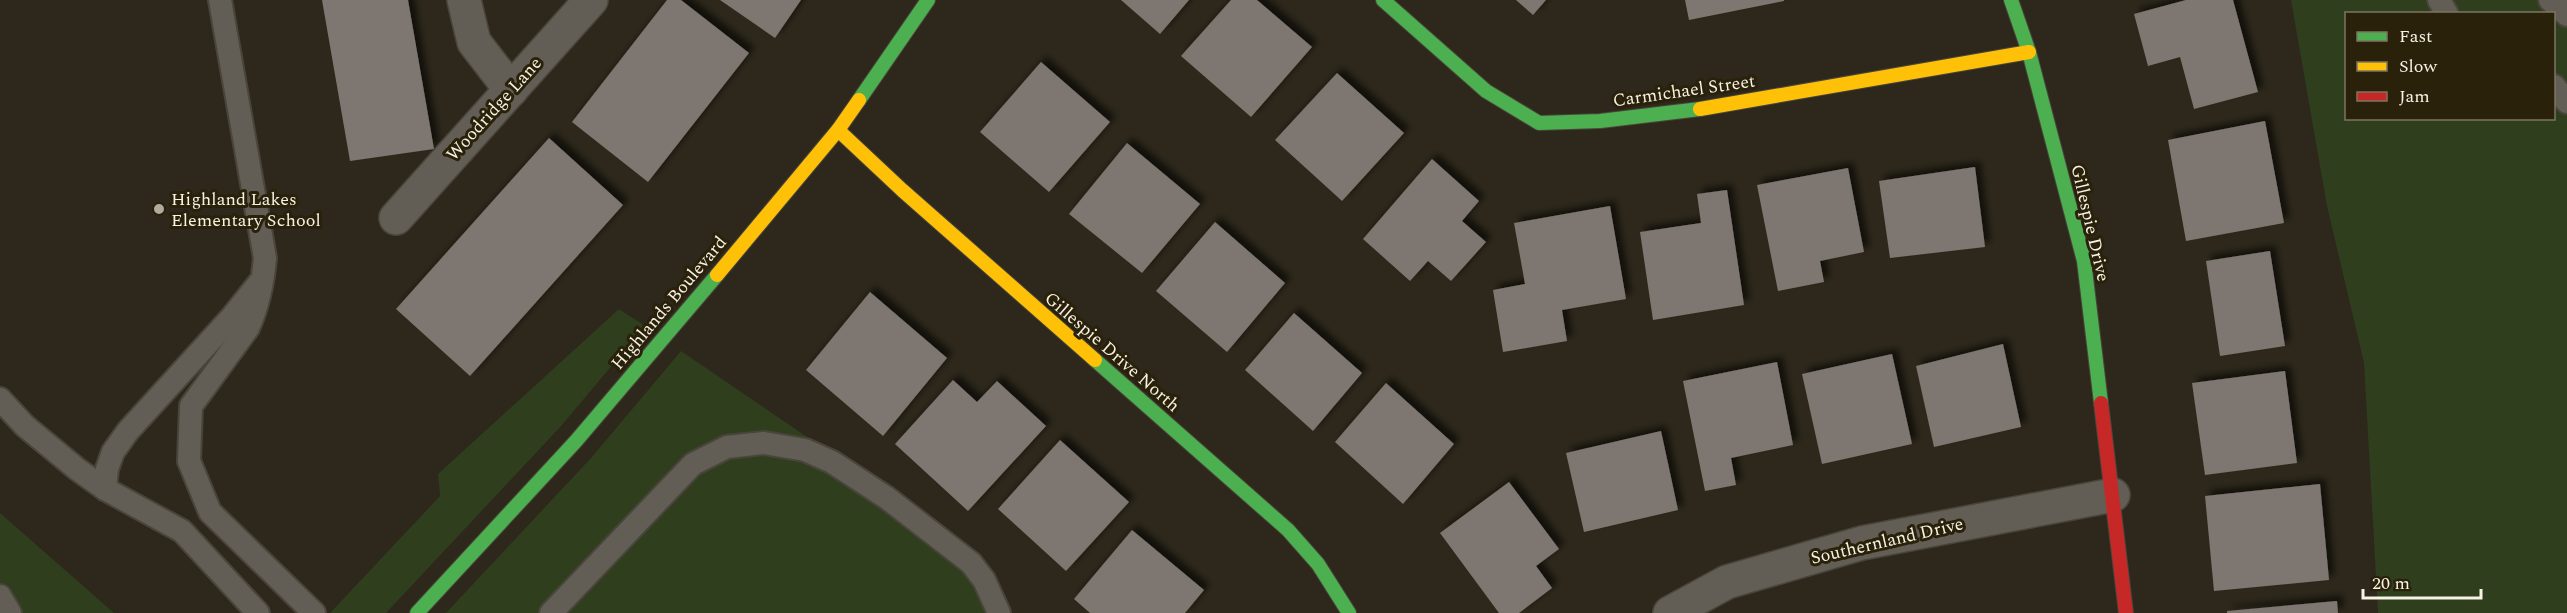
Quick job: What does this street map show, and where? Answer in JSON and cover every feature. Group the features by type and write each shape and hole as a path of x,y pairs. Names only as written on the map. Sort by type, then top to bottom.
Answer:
{"street":[{"path":"464,0 474,42 511,90"},
{"name":"Woodridge Lane","path":"396,218 591,0"},
{"name":"Highlands Boulevard","path":"417,613 576,441 838,130 928,0"},
{"name":"Carmichael Street","path":"1383,0 1486,90 1539,123 1600,121 1671,114 2029,52"},
{"name":"Gillespie Drive","path":"2011,0 2029,52 2084,261 2113,495"},
{"name":"Gillespie Drive North","path":"838,130 920,206 1288,530 1318,564 1349,613"},
{"path":"2113,495 2126,613"},
{"name":"Southernland Drive","path":"1670,613 1727,582 1862,543 2113,495"}],"lane":[{"path":"220,0 262,227 264,278 248,328 191,406 189,461 210,512 314,613"},
{"path":"2550,0 2567,15"},
{"path":"2555,88 2567,102"},
{"path":"105,489 110,461 128,431 231,318 264,278"},
{"path":"0,399 25,426 105,489 182,531 258,613"},
{"path":"551,613 693,464 727,447 764,443 805,450 832,462 887,498 970,563 984,580 999,613"},
{"path":"0,596 10,613"}],"green space":[{"path":"2291,0 2567,0 2567,613 2378,613 2364,363 2327,206"},
{"path":"619,309 645,326 562,425 386,613 330,613 440,496 438,474"},
{"path":"681,351 945,531 1000,613 446,613 591,458"},
{"path":"0,513 114,613 0,613"}],"building":[{"path":"322,0 408,0 434,149 350,161"},
{"path":"667,0 681,0 749,53 648,182 572,122"},
{"path":"720,0 801,0 775,38"},
{"path":"1121,0 1189,0 1160,34"},
{"path":"1231,0 1257,0 1312,47 1251,117 1181,56"},
{"path":"1516,0 1546,0 1533,15"},
{"path":"1685,0 1784,0 1784,1 1689,20"},
{"path":"2186,0 2233,0 2258,92 2194,109 2180,57 2148,66 2134,14"},
{"path":"1041,62 1110,122 1049,192 980,132"},
{"path":"1337,73 1404,133 1342,201 1275,140"},
{"path":"2265,121 2284,223 2186,241 2168,140"},
{"path":"549,138 623,205 470,376 396,309"},
{"path":"1127,143 1200,204 1142,273 1069,214"},
{"path":"1432,159 1479,201 1462,221 1486,242 1451,281 1428,261 1410,281 1363,239"},
{"path":"1975,167 1985,247 1890,258 1879,181"},
{"path":"1848,168 1864,252 1820,261 1824,282 1778,291 1757,185"},
{"path":"1727,190 1744,305 1653,320 1640,232 1701,223 1697,194"},
{"path":"1610,206 1626,299 1562,310 1567,341 1503,352 1493,290 1525,284 1514,223"},
{"path":"1215,222 1285,283 1227,352 1156,291"},
{"path":"2270,251 2285,346 2220,356 2206,261"},
{"path":"870,292 947,358 883,436 806,370"},
{"path":"1294,313 1362,373 1313,431 1245,370"},
{"path":"2003,344 2021,427 1934,447 1916,366"},
{"path":"1892,354 1912,444 1822,464 1802,374"},
{"path":"1777,362 1793,445 1731,458 1736,485 1705,491 1683,381"},
{"path":"2285,371 2297,463 2205,475 2192,383"},
{"path":"953,380 977,402 997,381 1046,426 968,511 895,444"},
{"path":"1386,383 1454,444 1403,504 1335,442"},
{"path":"1661,431 1678,510 1584,532 1566,453"},
{"path":"1060,440 1129,502 1066,571 998,509"},
{"path":"1509,482 1559,549 1536,566 1552,588 1519,613 1499,613 1440,533"},
{"path":"2320,484 2329,580 2214,591 2205,496"},
{"path":"1132,530 1204,590 1185,613 1090,613 1074,599"},
{"path":"2337,601 2338,613 2227,613 2227,611"}],"traffic: fast":[{"path":"859,100 928,0"},
{"path":"1383,0 1486,91 1539,123 1600,121 1700,109"},
{"path":"2011,0 2029,52 2084,261 2101,403"},
{"path":"417,613 576,441 717,275"},
{"path":"1095,360 1288,530 1318,564 1349,613"}],"traffic: slow":[{"path":"1700,109 2029,52"},
{"path":"717,275 838,130 859,100"},
{"path":"838,130 902,190 1095,360"}],"traffic: jam":[{"path":"2101,403 2126,613"}],"place":[{"name":"Highland Lakes Elementary School","path":"159,209"}]}
